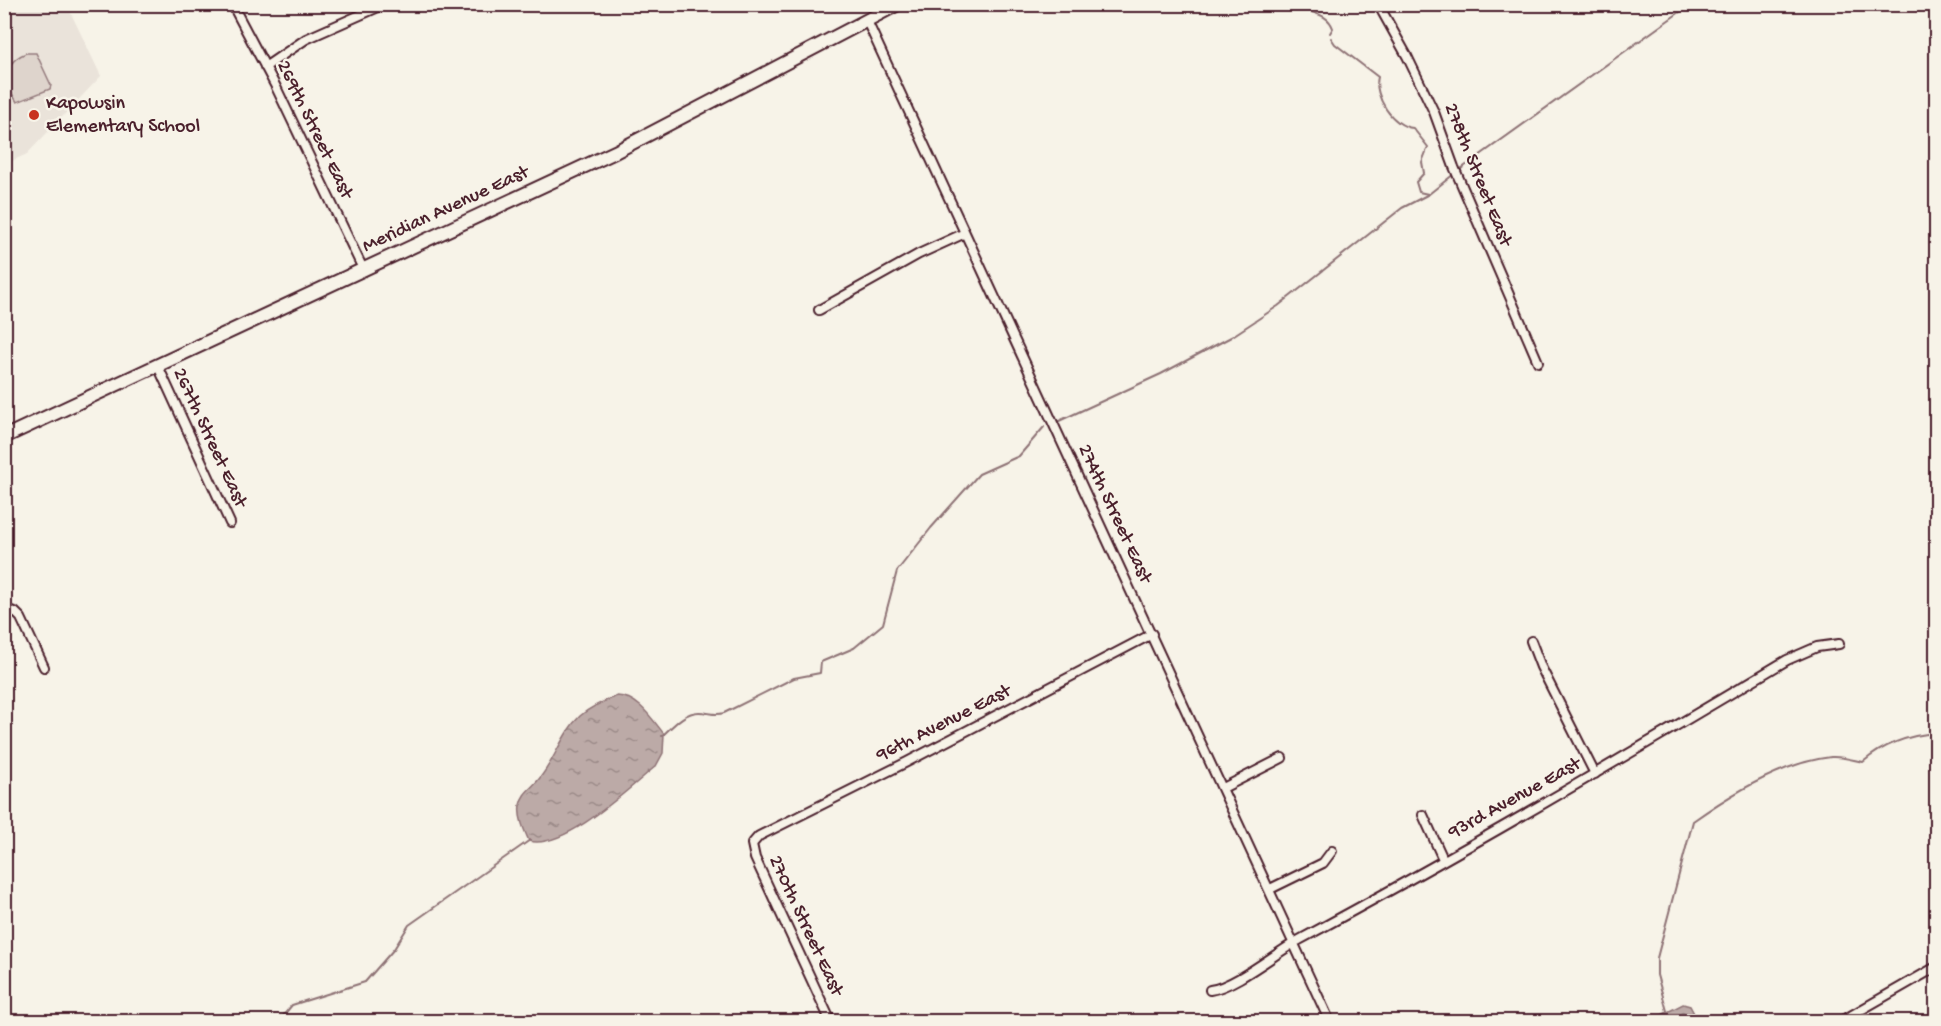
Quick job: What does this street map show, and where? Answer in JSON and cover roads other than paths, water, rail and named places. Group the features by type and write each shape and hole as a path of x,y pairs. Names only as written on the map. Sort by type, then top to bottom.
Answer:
{"main road":[{"name":"Meridian Avenue East","path":"4,437 625,147 898,4"}],"street":[{"name":"269th Street East","path":"232,4 364,270"},
{"path":"265,67 306,39 386,4"},
{"name":"278th Street East","path":"1378,4 1416,74 1538,362"},
{"name":"274th Street East","path":"867,21 1330,1022"},
{"path":"819,310 920,254 965,233"},
{"name":"267th Street East","path":"158,366 230,523"},
{"path":"4,609 15,612 21,618 44,667"},
{"name":"96th Avenue East","path":"752,843 759,836 907,762 1152,634"},
{"path":"1531,641 1595,774"},
{"name":"93rd Avenue East","path":"1210,990 1224,986 1294,942 1595,774 1787,660 1817,647 1839,644"},
{"path":"1223,788 1282,758"},
{"path":"1423,815 1443,859"},
{"name":"270th Street East","path":"752,843 755,858 831,1022"},
{"path":"1270,889 1323,863 1332,851"},
{"path":"1840,1022 1936,967"}],"water":[{"path":"617,696 625,697 638,704 664,734 663,753 656,766 613,802 578,827 544,841 529,841 520,814 523,797 545,772 568,730 580,716 602,702"},
{"path":"1683,1004 1690,1006 1698,1021 1650,1021"}],"waterway":[{"path":"1295,4 1326,18 1333,28 1330,33"},
{"path":"1458,171 1691,4"},
{"path":"1331,38 1335,44 1378,77 1377,85 1386,109 1398,122 1413,128 1428,147 1422,162 1424,173 1416,182 1419,192 1428,194"},
{"path":"1059,421 1161,374 1231,337 1278,306 1402,208 1429,194 1454,174"},
{"path":"662,736 688,714 724,713 794,678 820,673 821,662 854,648 883,624 897,571 931,528 979,474 1019,456 1044,427"},
{"path":"1667,1011 1657,975 1657,958 1693,821 1741,790 1795,765 1831,757 1863,762 1880,750 1898,742 1936,733"},
{"path":"278,1022 292,1005 365,982 394,949 409,925 530,840"}],"place":[{"name":"Kapowsin Elementary School","path":"34,115"}]}
